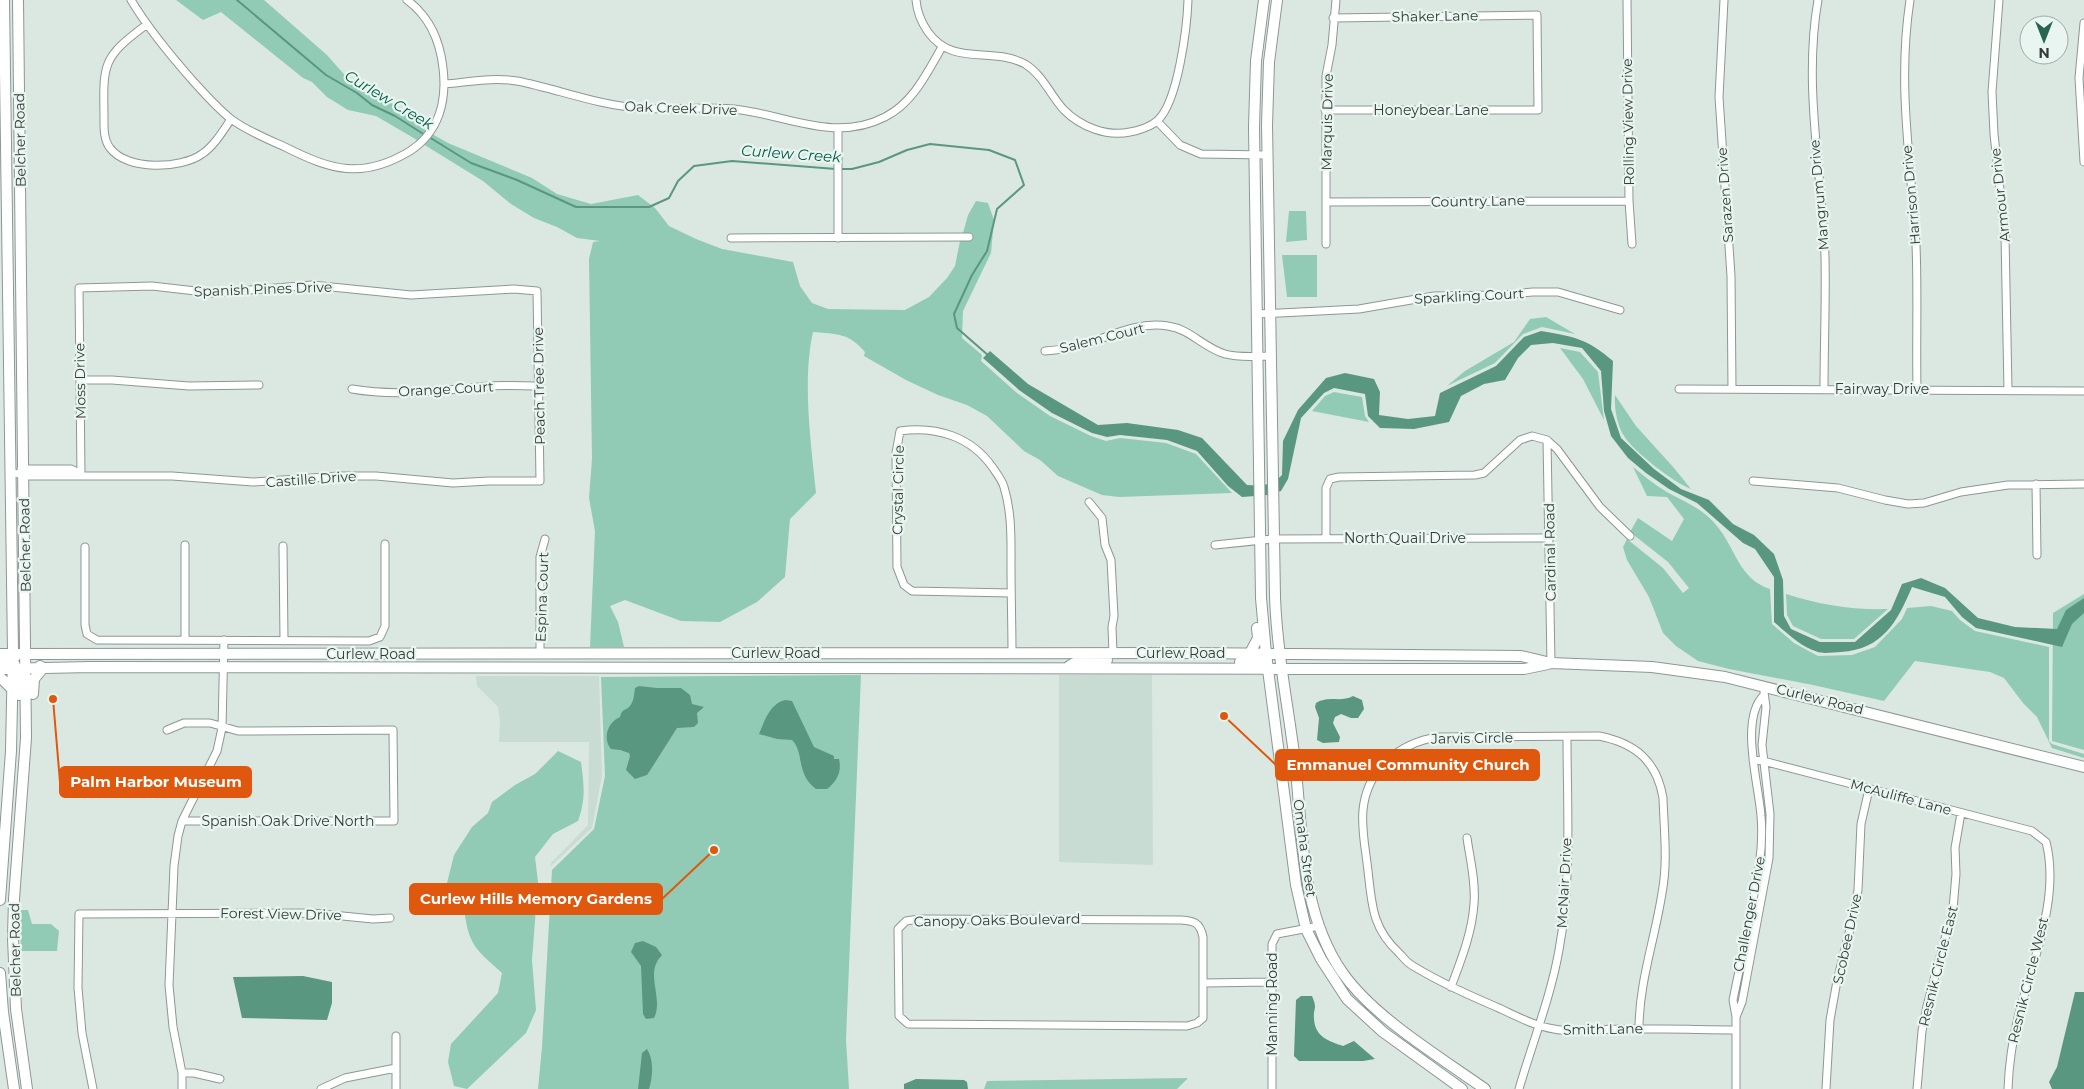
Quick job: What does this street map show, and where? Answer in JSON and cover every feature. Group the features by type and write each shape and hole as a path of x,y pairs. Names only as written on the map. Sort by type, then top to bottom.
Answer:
{"main road":[{"name":"Belcher Road","path":"4,0 3,143 9,356 5,412 26,762 14,899 13,977 27,1089"},
{"name":"Belcher Road","path":"0,900 11,751 11,688 20,660 25,542 18,0"},
{"name":"Omaha Street","path":"1264,0 1256,61 1254,156 1258,314 1260,565 1295,762 1300,826 1309,893 1319,926 1332,956 1343,973 1372,1006 1485,1089"},
{"name":"Omaha Street","path":"1277,0 1269,62 1267,155 1273,539 1277,636 1276,662 1269,683 1296,885 1306,929 1321,960 1347,999 1384,1032 1462,1089"},
{"path":"9,356 23,356"},
{"path":"11,518 17,557 20,660"},
{"path":"0,653 8,637 7,602 11,533"},
{"path":"25,542 31,582 32,640 34,646 46,654"},
{"path":"1250,653 1258,638 1254,582 1260,565"},
{"name":"Curlew Road","path":"0,653 43,668 933,667 1148,669 1436,656 1521,656 1551,664"},
{"path":"1067,668 1072,662 1127,659 1137,653"},
{"name":"Curlew Road","path":"0,669 20,660 46,654 1250,653 1276,662 1524,669 1551,664 1652,667 1725,677 1765,691 2084,767"},
{"path":"0,662 46,659 123,659 148,654"},
{"path":"471,667 475,662 528,660 540,654"},
{"path":"933,667 945,661 999,660 1012,654"},
{"path":"20,821 29,789 32,763 33,685 37,673 43,668"},
{"path":"1148,669 1174,676 1258,676 1269,683"},
{"path":"0,677 11,688"},
{"name":"Belcher Road","path":"0,973 3,1012 14,1089"}],"street":[{"path":"132,0 146,25 206,96 231,119 309,159 326,166 343,169 364,168 401,156 414,148 427,136 439,117 444,102 445,84 439,45 433,31 421,13 407,0"},
{"path":"916,0 923,25 942,47 955,52 998,55 1024,64 1044,82 1064,110 1077,120 1106,133 1121,134 1135,131 1157,121 1168,104 1187,20 1188,0"},
{"name":"Marquis Drive","path":"1326,244 1324,110 1326,76 1332,45 1336,0"},
{"name":"Rolling View Drive","path":"1627,0 1632,244"},
{"name":"Sarazen Drive","path":"1724,0 1719,97 1731,276 1732,389"},
{"name":"Mangrum Drive","path":"1818,0 1813,82 1814,140 1825,256 1824,389"},
{"name":"Harrison Drive","path":"1910,0 1903,71 1906,135 1916,246 1916,390"},
{"name":"Armour Drive","path":"1998,0 1992,92 1994,134 2005,236 2008,390"},
{"name":"Shaker Lane","path":"1333,18 1537,15 1538,110"},
{"path":"2084,23 2079,78 2084,162"},
{"path":"146,25 114,50 107,65 103,79 104,125 105,138 110,148 125,160 137,164 181,163 194,159 211,147 231,119"},
{"name":"Oak Creek Drive","path":"445,84 499,79 508,80 609,104 640,108 733,109 838,129 864,125 893,112 918,86 942,47"},
{"name":"Honeybear Lane","path":"1324,110 1538,110"},
{"path":"1157,121 1171,137 1189,151 1214,156 1267,155"},
{"path":"838,129 838,238"},
{"path":"3,143 20,143"},
{"name":"Country Lane","path":"1326,202 1630,201"},
{"path":"731,238 969,237"},
{"name":"Spanish Pines Drive","path":"79,288 152,286 213,293 312,285 411,295 514,289 537,290"},
{"name":"Moss Drive","path":"79,288 81,474"},
{"name":"Peach Tree Drive","path":"537,290 540,481"},
{"name":"Sparkling Court","path":"1258,314 1359,310 1434,296 1485,296 1533,292 1558,292 1620,310"},
{"name":"Salem Court","path":"1045,351 1082,345 1132,328 1158,325 1178,328 1225,354 1271,356"},
{"path":"80,380 189,386 258,384"},
{"name":"Orange Court","path":"352,389 408,393 506,386 540,386"},
{"name":"Fairway Drive","path":"1679,389 2084,390"},
{"name":"Crystal Circle","path":"1011,593 912,591 904,585 898,566 896,453 900,431 920,428 947,433 969,443 987,459 1004,486 1010,517 1012,654"},
{"path":"1326,538 1326,488 1330,479 1339,477 1484,473 1520,440 1532,436 1547,440 1557,449 1590,495 1630,536"},
{"name":"Cardinal Road","path":"1547,440 1551,664"},
{"name":"Castille Drive","path":"10,472 172,476 253,482 339,476 376,476 453,483 540,481"},
{"path":"1753,482 1838,488 1908,504 1924,503 1982,488 2008,485 2084,484"},
{"path":"2036,484 2037,555"},
{"path":"1089,502 1102,518 1105,545 1111,560 1114,616 1112,627 1113,653"},
{"name":"North Quail Drive","path":"1215,545 1273,539 1550,538"},
{"name":"Espina Court","path":"540,654 540,557 545,539"},
{"path":"85,547 85,625 87,634 96,640 369,641 380,637 385,626 385,544"},
{"path":"185,545 185,640"},
{"path":"283,546 284,640"},
{"path":"182,1089 182,1073 170,999 174,866 182,821 217,751 222,728 224,640"},
{"name":"Challenger Drive","path":"1744,966 1750,915 1760,863 1761,814 1753,760 1752,723 1755,705 1765,691"},
{"name":"Challenger Drive","path":"1736,1030 1733,1000 1758,917 1768,865 1770,814 1762,745 1766,703 1765,691"},
{"path":"167,730 184,723 210,723 222,728"},
{"name":"Spanish Oak Drive North","path":"182,821 394,821 393,730 238,731 222,728"},
{"name":"Jarvis Circle","path":"1538,1025 1451,987 1410,964 1386,941 1379,928 1372,902 1362,811 1371,782 1389,759 1404,747 1422,739 1438,737 1599,736 1614,739 1633,748 1652,766 1661,789 1665,870 1659,912 1641,992 1639,1028"},
{"name":"McNair Drive","path":"1538,1025 1557,960 1565,911 1567,737"},
{"name":"McAuliffe Lane","path":"1753,760 2032,831 2046,842"},
{"name":"Scobee Drive","path":"1826,1089 1830,1020 1856,899 1861,824 1869,789"},
{"name":"Resnik Circle East","path":"1917,1089 1922,1030 1953,909 1956,874 1955,842 1961,813"},
{"path":"1761,814 1770,814"},
{"path":"1451,987 1465,950 1474,905 1473,876 1467,838"},
{"name":"Resnik Circle West","path":"2008,1089 2012,1040 2043,930 2049,885 2049,855 2046,842"},
{"path":"1760,863 1768,865"},
{"name":"Forest View Drive","path":"93,1089 82,1034 78,988 78,914 312,914 373,919 390,918"},
{"path":"1750,915 1758,917"},
{"name":"Canopy Oaks Boulevard","path":"919,919 1195,921 1201,926 1204,937 1204,983 1203,1018 1197,1023 1188,1026 908,1024 899,1016 898,929 906,921 919,919"},
{"name":"Manning Road","path":"1272,1089 1272,944 1277,934 1319,926"},
{"path":"1204,983 1271,982"},
{"path":"1519,1089 1538,1025"},
{"name":"Smith Lane","path":"1538,1025 1556,1030 1639,1028 1736,1030"},
{"path":"1736,1030 1736,1089"},
{"path":"396,1036 396,1089"},
{"path":"321,1089 345,1078 396,1068"},
{"path":"182,1073 194,1073 220,1079"}],"shaded area":[{"path":"176,0 264,0 327,55 357,89 393,104 410,114 426,131 417,140 376,116 348,110 327,97 312,82 303,78 221,12 203,20"},
{"path":"432,134 448,143 532,178 557,194 591,204 638,195 655,208 669,226 696,239 722,249 793,262 800,286 812,303 828,309 905,310 929,297 947,278 955,266 960,241 972,241 972,233 963,233 968,215 976,201 988,203 994,220 991,253 963,311 962,338 982,355 981,361 1017,393 1050,416 1091,436 1106,441 1120,438 1166,443 1196,454 1232,493 1119,497 1102,495 1058,476 1040,460 1024,451 987,416 967,405 938,395 906,380 864,356 865,352 848,338 836,334 813,332 808,371 808,391 816,493 790,519 785,577 757,602 720,622 681,621 625,600 610,606 618,622 624,647 590,647 595,531 589,498 592,459 589,259 593,242 600,241 577,238 557,227 534,218 511,204 483,181 423,144"},
{"path":"1289,211 1306,211 1307,240 1286,242"},
{"path":"1282,255 1317,255 1317,297 1287,297"},
{"path":"1546,317 1575,334 1542,327 1523,334 1495,363 1447,386 1465,371 1514,342 1530,319"},
{"path":"1541,331 1580,340 1595,347 1613,361 1611,409 1621,438 1654,469 1681,489 1709,500 1733,524 1754,535 1774,554 1783,580 1784,616 1791,629 1820,642 1855,642 1891,610 1902,584 1921,578 1945,588 1978,618 2015,627 2057,629 2066,610 2084,598 2084,613 2072,624 2062,647 1976,628 1962,617 1945,597 1912,587 1900,612 1887,632 1868,646 1855,650 1826,653 1806,647 1774,622 1774,577 1755,549 1743,543 1697,503 1669,489 1646,473 1628,458 1611,436 1604,411 1601,371 1582,348 1553,343 1531,345 1518,358 1505,380 1484,384 1461,396 1449,422 1414,429 1380,428 1368,416 1365,394 1334,388 1324,393 1301,418 1288,479 1281,491 1268,495 1242,497 1228,486 1197,451 1167,440 1120,435 1107,437 1092,433 1052,413 1019,390 983,358 990,351 1028,384 1098,425 1127,423 1178,430 1202,438 1247,485 1257,485 1270,483 1282,475 1283,441 1298,410 1326,378 1345,373 1374,379 1380,392 1379,415 1408,419 1435,416 1440,393 1496,366 1524,337"},
{"path":"1560,348 1580,352 1598,372 1604,420 1583,379"},
{"path":"1334,392 1362,397 1365,416 1369,422 1312,411 1325,396"},
{"path":"1615,395 1636,426 1691,489 1665,474 1636,450 1624,436 1618,422"},
{"path":"1633,467 1658,486 1694,506 1712,520 1745,571 1751,578 1770,589 1772,624 1794,643 1818,656 1852,655 1875,647 1902,619 1907,608 1931,606 1952,611 1960,620 1975,631 2049,647 2049,741 2052,744 2084,754 2084,758 2052,748 2037,717 2023,703 2004,678 1990,672 1915,661 1884,701 1698,661 1676,646 1663,633 1649,597 1627,560 1623,547 1627,539 1663,568 1683,593 1689,588 1668,562 1630,532 1638,518 1672,541 1684,519 1667,497 1647,496"},
{"path":"1786,594 1836,606 1888,609 1854,639 1821,639 1793,626 1787,615"},
{"path":"2084,594 2084,750 2052,741 2053,613"},
{"path":"861,675 846,1039 849,1089 538,1089 552,870 594,829 605,776 601,677"},
{"path":"1059,675 1152,675 1153,865 1059,862"},
{"path":"476,676 599,676 602,776 592,828 551,866 551,863 588,825 589,742 499,742 500,721 498,707 477,686"},
{"path":"639,686 681,688 690,695 692,704 704,707 697,713 698,723 694,727 677,728 647,775 635,779 626,770 630,756 629,753 611,749 608,745 607,735 612,723 631,704 635,688"},
{"path":"1353,696 1362,700 1364,709 1358,718 1351,718 1341,714 1335,717 1333,723 1340,737 1339,742 1323,743 1317,740 1319,718 1315,707 1316,703"},
{"path":"786,700 792,701 814,747 834,756 834,759 839,759 840,768 838,776 827,789 816,789 809,783 805,776 796,745 792,740 777,739 759,734 772,708"},
{"path":"558,751 581,762 583,799 578,821 553,834 535,857 538,882 532,960 536,1010 526,1033 467,1089 454,1086 448,1062 451,1044 498,993 502,973 475,946 468,932 464,909 452,900 447,883 454,855 472,827 488,813 492,802 515,785 535,774"},
{"path":"20,910 28,910 32,924 51,924 59,931 57,951 21,951"},
{"path":"643,941 656,947 662,955 658,960 654,975 656,1011 654,1018 646,1019 643,1014 641,966 631,952 635,943"},
{"path":"303,976 332,982 332,1003 327,1020 242,1018 233,977"},
{"path":"2075,992 2084,992 2084,1089 2052,1089 2049,1082 2057,1067"},
{"path":"1301,996 1312,996 1315,1006 1315,1025 1320,1034 1343,1046 1354,1041 1375,1059 1363,1061 1299,1061 1294,1056 1296,1000"},
{"path":"647,1049 652,1063 649,1089 638,1089 642,1053"},
{"path":"1188,1078 1177,1089 984,1089 987,1081"},
{"path":"916,1079 964,1080 967,1082 968,1089 904,1089 904,1084"}],"waterway":[{"name":"Curlew Creek","path":"237,0 326,75 357,93 372,105 395,116 425,135"},
{"name":"Curlew Creek","path":"429,137 471,163 517,180 576,207 649,207 669,198 678,181 694,166 732,161 836,169"},
{"name":"Curlew Creek","path":"841,169 852,169 879,162 907,150 930,144 989,150 1015,160 1024,185 997,209 987,251 972,275 954,314 957,328 989,356"}],"place":[{"name":"Palm Harbor Museum","path":"53,699"},
{"name":"Emmanuel Community Church","path":"1224,716"},
{"name":"Curlew Hills Memory Gardens","path":"714,850"}]}
